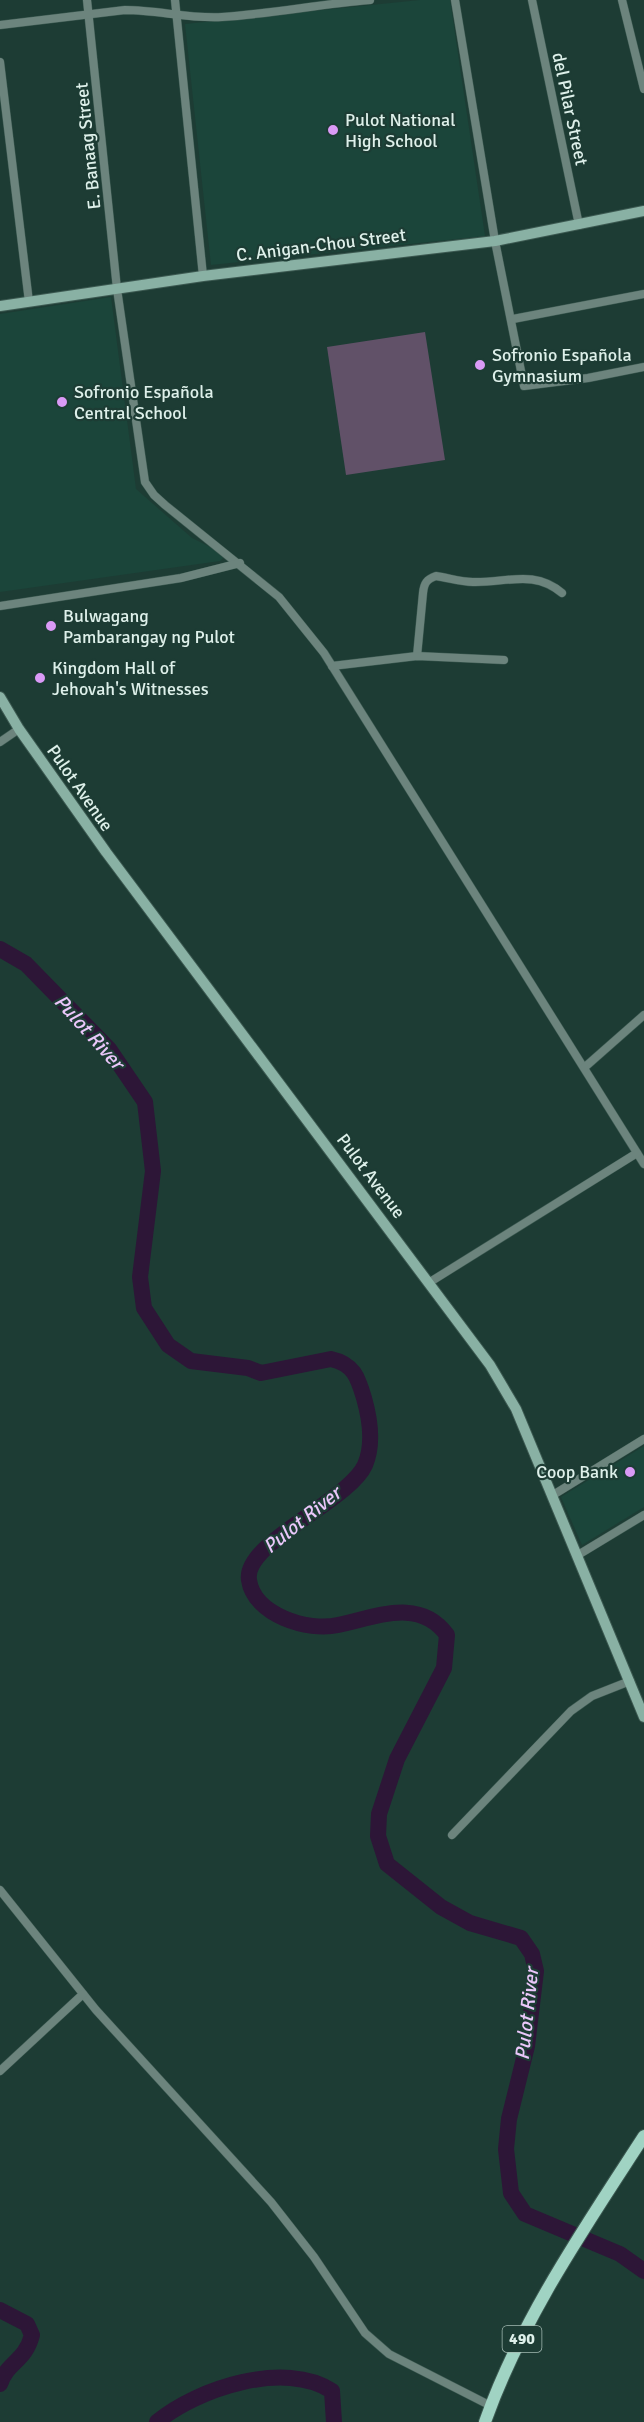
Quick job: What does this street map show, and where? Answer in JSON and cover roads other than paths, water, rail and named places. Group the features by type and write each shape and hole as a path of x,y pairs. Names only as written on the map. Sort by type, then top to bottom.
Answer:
{"main road":[{"name":"490","path":"485,2422 504,2372 566,2259 644,2136"}],"street":[{"name":"E. Banaag Street","path":"87,0 117,289 145,482 154,495 240,563 279,597 302,622 333,666 644,1164"},
{"path":"175,0 203,276"},
{"path":"0,25 143,10 177,16 221,17 370,0"},
{"path":"455,0 495,241 513,320 524,386 588,378 644,367"},
{"name":"del Pilar Street","path":"532,0 579,225"},
{"path":"621,0 644,88"},
{"path":"0,63 29,302"},
{"name":"C. Anigan-Chou Street","path":"0,306 203,276 495,241 644,211"},
{"path":"513,320 644,294"},
{"path":"0,606 181,578 240,563"},
{"path":"417,656 424,584 430,578 442,577 473,582 530,578 546,582 562,593"},
{"path":"333,666 417,656 504,660"},
{"name":"Pulot Avenue","path":"0,697 19,729 106,852 430,1282 502,1384 554,1495 643,1711"},
{"path":"0,742 19,729"},
{"path":"585,1067 644,1015"},
{"path":"430,1282 637,1153"},
{"path":"554,1495 644,1439"},
{"path":"578,1555 644,1515"},
{"path":"452,1835 572,1711 592,1696 630,1682"},
{"path":"0,1890 83,1994 271,2202 314,2257 365,2333 389,2354 491,2406"},
{"path":"0,2072 83,1994"}],"waterway":[{"name":"Pulot River","path":"0,949 26,964 109,1049 145,1102 153,1171 140,1277 144,1308 168,1345 191,1361 248,1368 261,1373 331,1359 345,1364 357,1378 366,1406 370,1432 365,1465 355,1479 339,1493 262,1551 252,1566 249,1580 253,1592 261,1603 271,1611 298,1623 326,1627 382,1615 411,1613 424,1616 436,1623 447,1635 444,1668 397,1759 379,1814 378,1836 387,1864 441,1907 470,1923 521,1938 532,1954 536,1971 527,2046 509,2119 506,2149 511,2193 525,2214 620,2254 644,2271"},
{"path":"0,2310 27,2324 32,2335 25,2351 7,2370 0,2384"},
{"path":"157,2422 195,2398 242,2382 267,2378 291,2378 313,2382 332,2391 334,2422"}],"place":[{"name":"Pulot National High School","path":"333,130"},
{"name":"Sofronio Española Gymnasium","path":"480,365"},
{"name":"Sofronio Española Central School","path":"62,402"},
{"name":"Bulwagang Pambarangay ng Pulot","path":"51,626"},
{"name":"Kingdom Hall of Jehovah's Witnesses","path":"40,678"},
{"name":"Coop Bank","path":"630,1472"}]}
